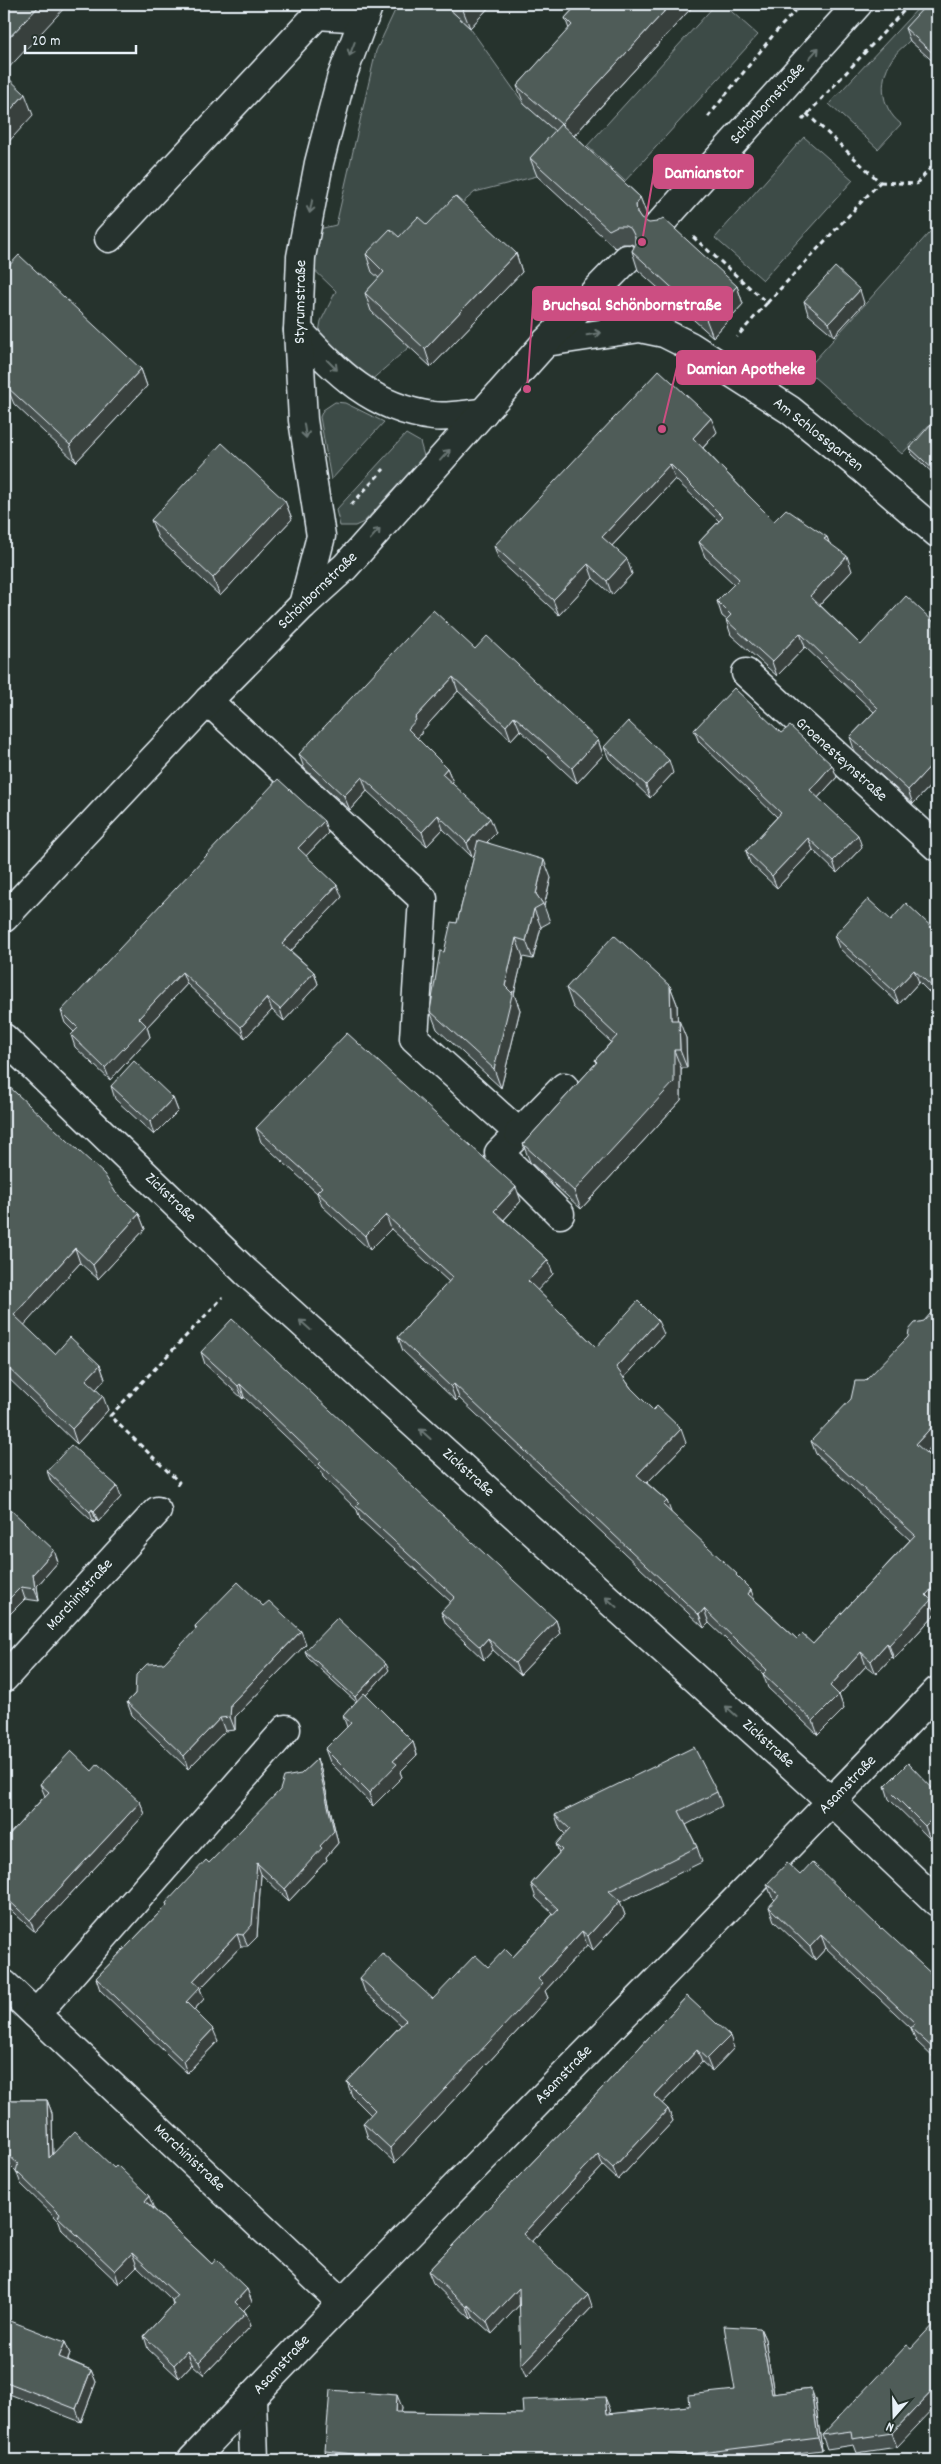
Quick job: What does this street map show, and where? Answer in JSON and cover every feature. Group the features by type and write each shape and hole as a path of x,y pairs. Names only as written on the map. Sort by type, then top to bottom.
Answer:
{"street":[{"name":"Schönbornstraße","path":"658,226 858,4"},
{"path":"109,238 317,15 367,11"},
{"name":"Styrumstraße","path":"303,605 321,536 304,420 298,330 301,257 319,163 341,79 367,11"},
{"name":"Schönbornstraße","path":"4,918 208,701 303,605 345,567 546,342 627,259"},
{"name":"Am Schlossgarten","path":"546,342 640,328 664,333 690,346 790,410 937,533"},
{"path":"298,330 347,380 360,390 386,404 434,416 483,413"},
{"name":"Groenesteynstraße","path":"746,673 937,847"},
{"path":"208,701 423,899 414,1038 519,1133"},
{"name":"Zickstraße","path":"4,1038 246,1272 832,1802 937,1902"},
{"path":"560,1214 499,1153 564,1087"},
{"name":"Marchinistraße","path":"4,1678 157,1511"},
{"name":"Asamstraße","path":"192,2460 341,2302 832,1802 937,1690"},
{"path":"36,2014 286,1729"},
{"name":"Marchinistraße","path":"4,1984 341,2302"},
{"path":"252,2398 254,2460"}],"path":[{"path":"704,122 774,34 802,4"},
{"path":"781,89 880,182 916,184 937,161"},
{"path":"715,362 767,303 880,182"},
{"path":"689,234 767,303"},
{"path":"157,1511 179,1482 110,1416 246,1272"}],"shaded area":[{"path":"398,4 444,4 470,28 524,104 568,142 537,176 475,192 445,218 391,290 371,311 409,347 360,390 316,349 321,321 336,291 301,257 306,232 336,225 376,51"},
{"path":"716,4 723,4 758,35 625,181 587,146"},
{"path":"922,4 937,4 917,32 889,63 883,91 888,109 901,124 878,149 829,104"},
{"path":"804,137 853,180 763,280 715,238"},
{"path":"937,224 937,431 929,425 902,454 806,370"},
{"path":"335,402 345,403 384,422 331,480 320,417 323,410"},
{"path":"406,434 420,442 424,456 364,522 355,526 340,526 336,510"}],"building":[{"path":"4,4 41,4 4,43"},
{"path":"457,4 468,4 463,10"},
{"path":"578,4 671,4 561,124 517,86 572,25 565,18"},
{"path":"927,4 937,4 937,57 905,28"},
{"path":"4,74 25,94 4,117"},
{"path":"561,124 640,197 636,205 637,213 641,219 649,223 657,222 663,218 737,286 706,319 632,251 635,245 635,237 631,229 625,226 617,226 609,230 530,158"},
{"path":"455,196 516,253 425,349 365,293 384,272 366,254 390,229 399,237 418,217 427,225"},
{"path":"19,255 141,369 70,445 7,387 11,383 4,376 4,271"},
{"path":"835,267 860,290 829,323 804,301"},
{"path":"659,370 711,418 693,438 774,521 786,509 827,537 824,539 847,556 810,596 861,645 906,596 937,625 937,759 908,790 850,737 878,708 800,633 772,662 726,620 731,615 717,601 739,579 699,542 723,517 670,464 602,537 627,559 607,581 588,564 553,600 494,546"},
{"path":"931,424 937,430 937,473 910,448"},
{"path":"222,443 285,501 213,578 151,520"},
{"path":"433,610 475,649 487,636 598,740 572,768 514,716 506,726 453,677 415,718 416,720 408,729 447,768 442,774 490,818 467,843 438,815 422,832 362,777 344,796 299,754"},
{"path":"734,688 781,733 790,726 832,765 810,790 858,835 833,861 808,838 772,876 746,851 781,813 694,730"},
{"path":"628,721 669,760 646,785 604,747"},
{"path":"278,779 324,821 298,848 337,885 282,944 314,972 280,1009 267,998 241,1027 182,972 139,1018 146,1025 105,1068 71,1035 78,1028 61,1011"},
{"path":"478,840 544,860 536,894 543,904 534,909 526,941 516,938 505,986 512,993 513,991 494,1069 430,1011 440,951 444,952 451,922 457,923"},
{"path":"868,899 891,920 906,903 937,932 937,991 914,970 894,991 834,936"},
{"path":"614,935 670,986 671,1020 679,1020 680,1050 674,1050 674,1082 574,1191 523,1144 597,1062 595,1060 617,1036 566,988"},
{"path":"347,1033 516,1187 494,1211 548,1260 528,1281 596,1347 638,1301 658,1321 616,1367 631,1388 653,1410 657,1406 681,1429 637,1475 667,1501 663,1505 737,1574 751,1590 748,1594 797,1639 802,1634 813,1644 915,1535 811,1441 851,1399 855,1381 865,1381 908,1337 909,1330 915,1323 924,1321 937,1306 937,1421 916,1444 937,1463 937,1583 926,1595 931,1600 889,1645 887,1643 871,1661 861,1652 830,1686 839,1695 813,1721 763,1674 767,1670 704,1609 699,1615 454,1384 451,1387 398,1337 453,1277 386,1215 365,1236 317,1192 322,1187 256,1128"},
{"path":"134,1061 173,1098 150,1122 111,1086"},
{"path":"4,1082 104,1174 116,1193 139,1214 93,1265 75,1248 14,1315 55,1354 70,1337 100,1365 86,1380 103,1396 72,1429 4,1364"},
{"path":"232,1319 556,1620 515,1663 488,1638 480,1647 441,1612 455,1597 356,1506 359,1503 319,1464 321,1462 240,1384 238,1386 201,1352"},
{"path":"71,1445 117,1486 94,1511 92,1509 90,1512 47,1471"},
{"path":"10,1509 54,1550 33,1574 35,1589 21,1587 4,1604 4,1516"},
{"path":"238,1582 263,1606 269,1601 301,1631 231,1704 230,1717 220,1718 184,1756 127,1702 135,1694 136,1675 147,1664 164,1663 197,1628 195,1626"},
{"path":"337,1618 386,1664 355,1697 305,1651"},
{"path":"364,1693 413,1742 393,1761 397,1764 369,1793 325,1749 351,1723 343,1716"},
{"path":"694,1747 717,1792 679,1811 697,1847 609,1891 620,1901 588,1936 582,1931 538,1979 543,1984 390,2148 363,2123 375,2110 347,2082 406,2020 360,1978 382,1953 433,1999 475,1955 488,1967 505,1949 513,1957 558,1909 531,1884 562,1850 556,1844 570,1829 555,1815"},
{"path":"71,1751 92,1771 98,1764 140,1802 30,1920 4,1896 4,1840 49,1792 40,1784"},
{"path":"317,1759 334,1831 320,1846 322,1848 285,1889 257,1863 252,1925 243,1935 237,1934 193,1981 200,1987 186,2002 213,2029 183,2061 96,1978 167,1905 166,1903 206,1860 209,1863 280,1790 284,1777 301,1774"},
{"path":"908,1763 937,1793 937,1814 925,1826 885,1786"},
{"path":"812,1862 881,1929 937,1979 937,2052 911,2028 915,2023 821,1935 810,1947 769,1907 779,1895 767,1884 787,1863 800,1875"},
{"path":"687,1996 730,2036 707,2059 697,2050 654,2096 668,2109 613,2168 598,2154 523,2234 588,2295 521,2365 519,2288 487,2322 468,2305 467,2307 428,2271 568,2125"},
{"path":"4,2100 47,2100 49,2158 75,2131 114,2168 117,2165 149,2196 145,2201 212,2264 216,2259 247,2289 235,2302 246,2313 199,2362 187,2351 174,2365 144,2336 174,2304 172,2301 177,2295 132,2253 115,2271 58,2217 60,2214 16,2171 18,2164 4,2151"},
{"path":"8,2320 65,2342 59,2357 91,2370 76,2409 4,2381 4,2326"},
{"path":"937,2320 937,2386 892,2433 852,2439 851,2431 822,2435 907,2345 911,2348"},
{"path":"724,2326 760,2328 772,2394 811,2389 818,2438 662,2458 602,2460 391,2460 391,2458 325,2451 330,2390 397,2395 396,2412 523,2414 522,2400 605,2397 607,2414 689,2406 688,2395 735,2390"}],"place":[{"name":"Damianstor","path":"642,242"},
{"name":"Bruchsal Schönbornstraße","path":"527,389"},
{"name":"Damian Apotheke","path":"662,429"}]}
